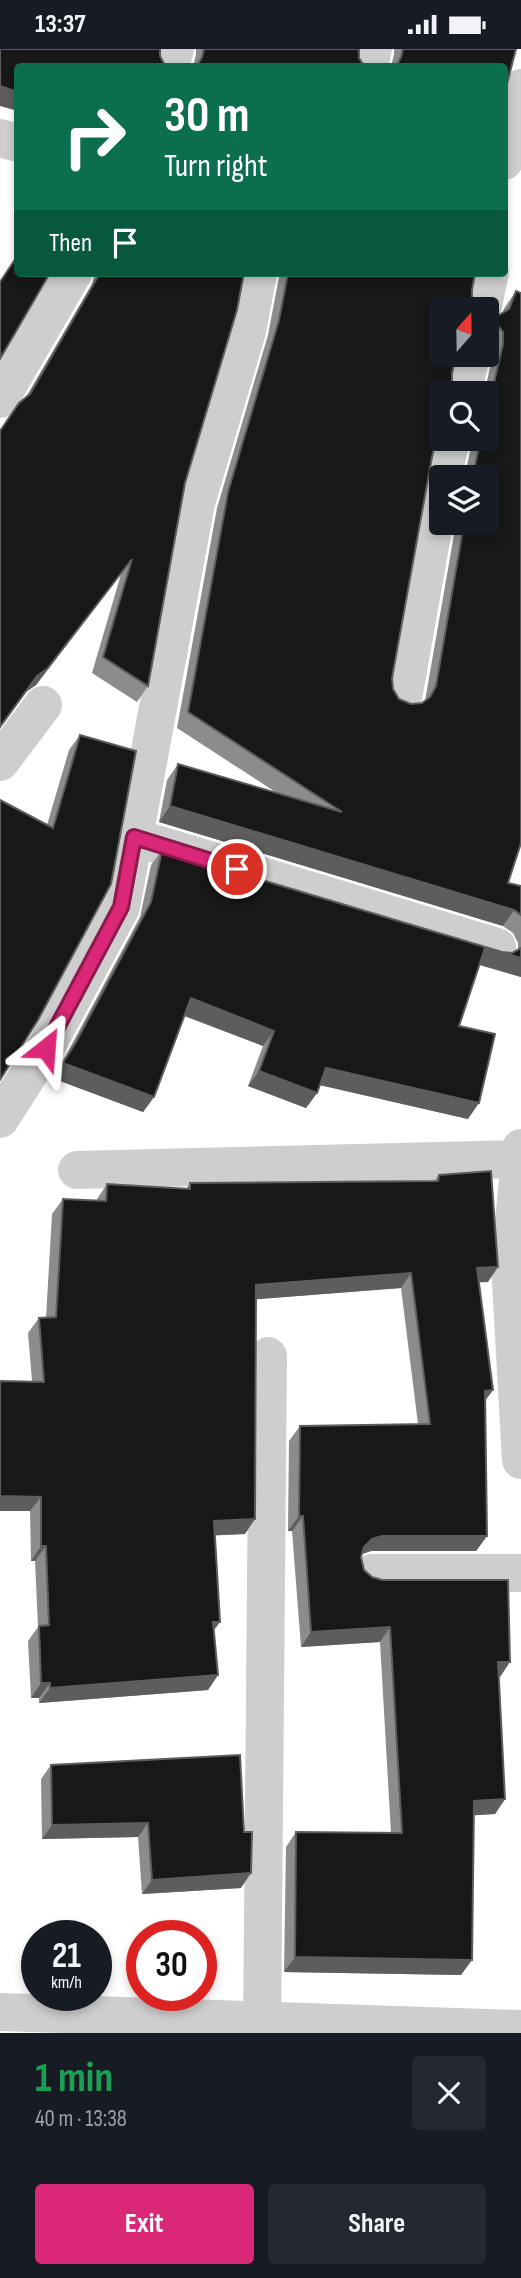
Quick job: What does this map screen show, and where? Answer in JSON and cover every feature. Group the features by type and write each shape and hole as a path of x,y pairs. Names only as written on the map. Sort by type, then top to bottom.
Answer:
{"street":[{"path":"508,144 521,88"},
{"path":"0,399 71,277"},
{"path":"0,1119 46,1048 121,907 195,503 247,331 257,277"},
{"path":"485,297 489,277"},
{"path":"403,698 432,535"},
{"path":"0,762 43,705"},
{"path":"134,837 497,947"},
{"path":"77,1170 521,1154 510,1264 517,1304 521,1460"},
{"path":"262,2027 268,1356"},
{"path":"372,1573 521,1573"},
{"path":"0,2012 262,2027 521,2029"}],"building":[{"path":"0,49 160,49 164,63 14,63 14,91 0,86"},
{"path":"204,49 359,49 362,63 198,63"},
{"path":"403,49 516,49 508,80 508,63 398,63"},
{"path":"14,261 14,277 48,277 0,359 0,282"},
{"path":"98,277 243,277 237,310 185,483 148,686 103,657 132,559 47,669 37,676 0,727 0,431 19,403 30,394"},
{"path":"287,277 474,277 472,297 429,297 429,367 453,367 452,381 429,381 429,451 433,451 392,678 393,689 399,699 411,704 422,703 430,697 436,686 462,535 499,535 499,465 475,465 478,451 499,451 499,381 494,381 503,344 499,315 509,309 516,291 521,293 521,843 508,883 521,886 521,915 514,910 170,806 178,764 342,812 188,712 228,492 279,320"},
{"path":"80,735 136,751 111,884 38,1020 0,1080 0,800 53,828"},
{"path":"162,850 502,952 512,953 521,948 521,958 485,948 459,1026 495,1034 479,1103 326,1068 317,1093 259,1071 274,1031 191,998 154,1097 63,1063 151,902"},
{"path":"491,1171 498,1267 477,1268 493,1390 485,1391 487,1536 382,1536 372,1539 364,1547 361,1557 364,1570 372,1577 382,1580 508,1580 510,1662 498,1662 505,1799 474,1801 472,1960 295,1957 296,1832 402,1833 390,1627 311,1632 303,1516 299,1516 300,1426 430,1424 411,1273 256,1285 255,1519 214,1521 220,1622 213,1622 218,1675 50,1688 50,1683 41,1683 39,1626 49,1625 46,1546 41,1546 41,1497 0,1496 0,1381 44,1382 39,1318 56,1317 63,1199 106,1201 107,1184 190,1189 190,1183 438,1181 439,1175"},
{"path":"240,1755 244,1832 252,1832 251,1873 152,1880 148,1823 52,1825 51,1765"}],"route":[{"path":"46,1048 121,907 134,837 237,869"}]}
